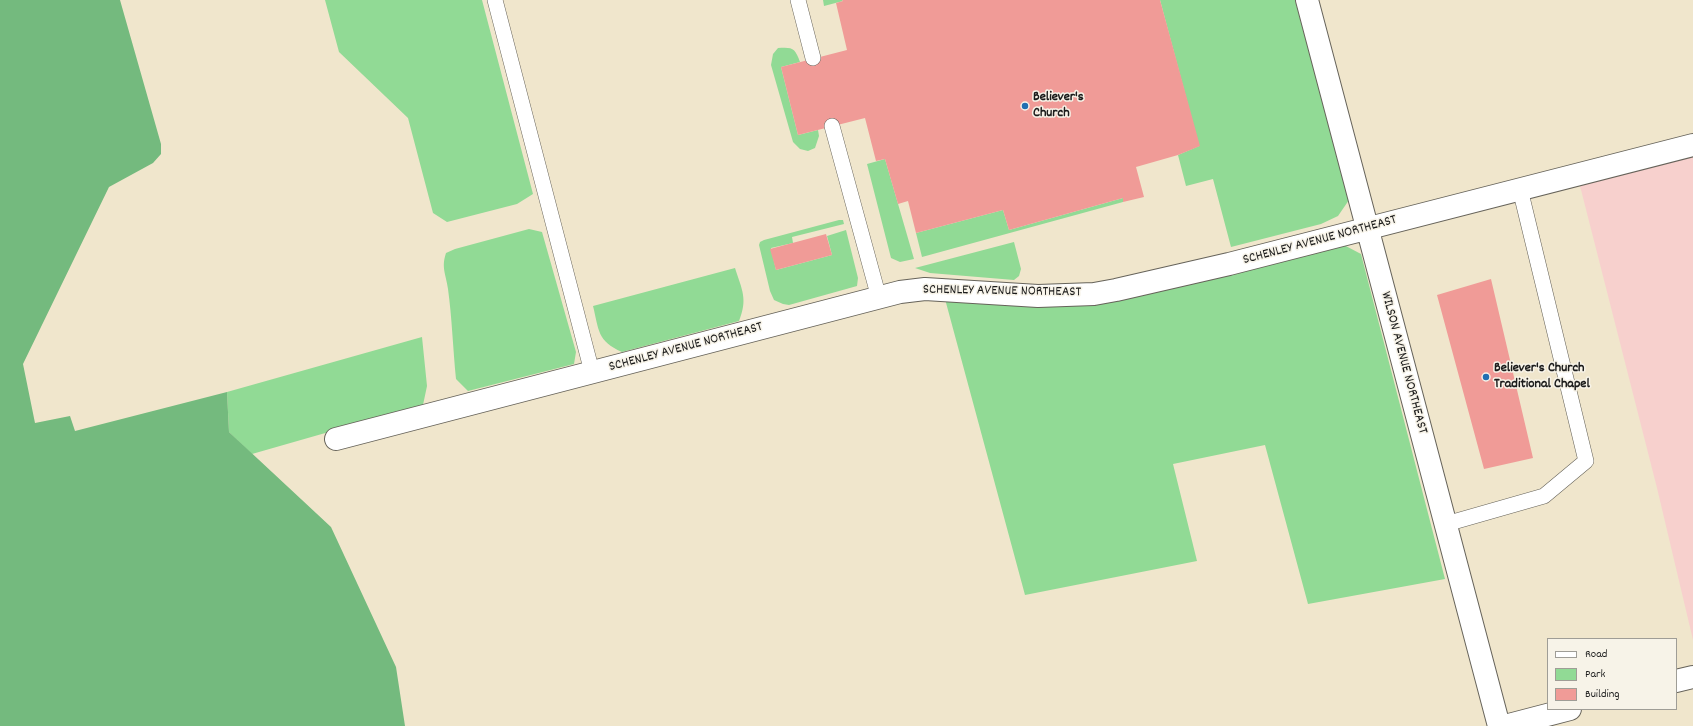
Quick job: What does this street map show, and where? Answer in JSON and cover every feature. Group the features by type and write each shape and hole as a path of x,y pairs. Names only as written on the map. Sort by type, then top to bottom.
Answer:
{"street":[{"name":"WILSON AVENUE NORTHEAST","path":"1307,0 1499,726"},
{"name":"SCHENLEY AVENUE NORTHEAST","path":"336,439 900,292 925,289 1038,296 1094,294 1229,264 1693,145"},
{"path":"1677,681 1693,677"},
{"path":"1505,726 1566,710"}],"lane":[{"path":"495,0 592,372"},
{"path":"798,0 813,58"},
{"path":"832,126 879,298"},
{"path":"1446,524 1544,496 1586,461 1520,189"}],"shaded area":[{"path":"1693,153 1693,640 1657,488 1579,182"}],"green space":[{"path":"0,0 120,0 161,144 161,154 153,163 109,187 23,364 35,423 70,416 75,431 227,392 229,432 331,527 396,667 405,726 0,726"},
{"path":"325,0 482,0 533,194 517,204 447,222 433,213 408,118 339,52"},
{"path":"823,0 842,0 843,1 824,6"},
{"path":"1160,0 1295,0 1349,200 1338,216 1321,224 1231,247 1213,179 1186,186 1178,155 1199,146"},
{"path":"778,48 793,49 800,62 781,67 798,135 818,130 819,136 815,148 808,151 800,149 793,142 771,65 773,54"},
{"path":"885,159 914,259 900,262 891,258 867,164"},
{"path":"1123,198 1123,202 922,257 916,233 1003,210 1009,230"},
{"path":"843,220 844,224 792,237 793,243 771,248 776,270 832,255 827,236 846,230 858,278 857,286 789,305 774,300 770,291 759,245 760,242"},
{"path":"529,229 542,232 576,352 574,364 468,391 456,379 449,300 444,267 446,253 455,249"},
{"path":"1014,242 1021,269 1019,276 1014,280 930,273 915,268"},
{"path":"1342,244 1361,254 1445,579 1308,604 1265,445 1173,464 1197,561 1025,595 945,299 1038,307 1115,300"},
{"path":"735,268 744,300 739,321 622,352 608,344 600,334 593,306"},
{"path":"422,337 427,386 423,405 252,454 229,432 227,392"}],"building":[{"name":"Believer's Church","path":"842,0 1160,0 1200,146 1178,155 1136,167 1144,197 1123,202 1123,198 1009,230 1003,210 916,233 908,201 898,204 885,159 876,161 865,118 798,135 781,67 847,50 836,3 843,1"},
{"path":"826,234 832,255 776,270 770,249"},
{"name":"Believer's Church Traditional Chapel","path":"1491,279 1533,458 1484,469 1437,295"}],"place":[{"name":"Believer's Church","path":"1025,106"},
{"name":"Believer's Church Traditional Chapel","path":"1486,377"}]}
